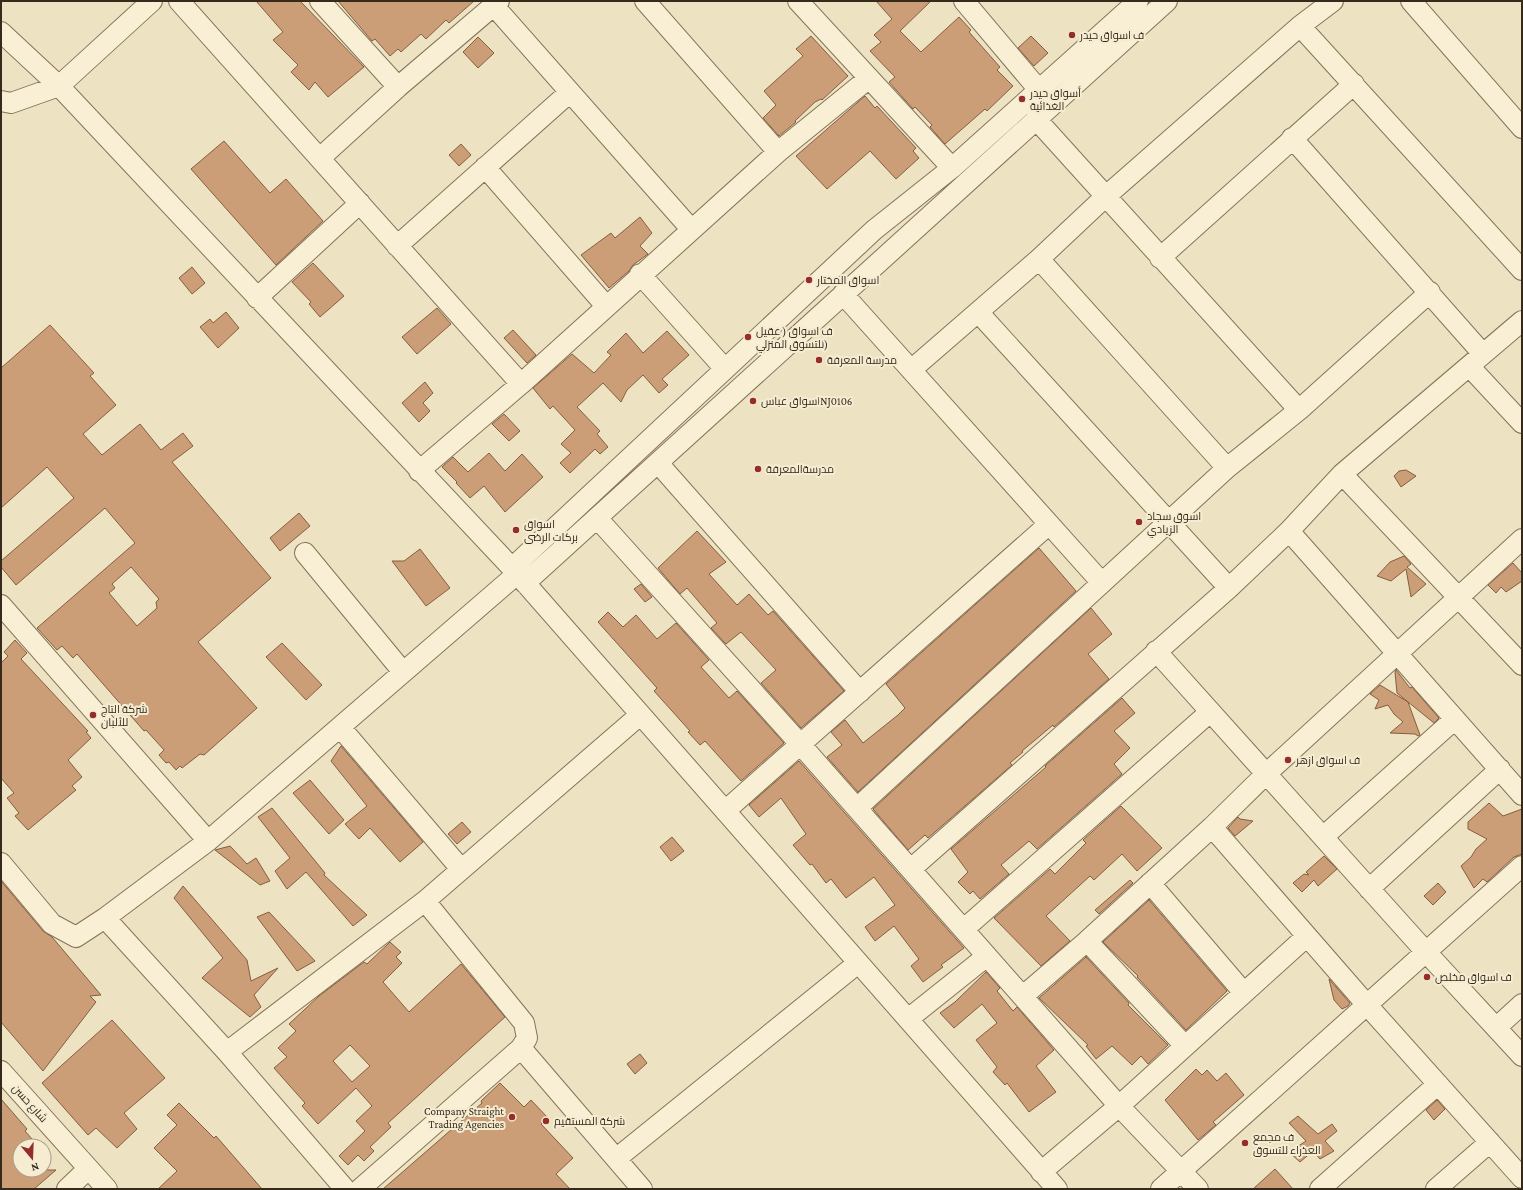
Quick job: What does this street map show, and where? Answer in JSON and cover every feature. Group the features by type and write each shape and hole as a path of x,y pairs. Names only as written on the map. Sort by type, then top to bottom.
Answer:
{"street":[{"path":"1,102 11,103 59,86 152,1"},
{"path":"179,1 521,384"},
{"path":"320,1 398,87"},
{"path":"645,1 778,152"},
{"path":"798,1 868,79 952,168"},
{"path":"964,1 1039,90"},
{"path":"518,575 725,369 874,230 952,168 1138,1"},
{"path":"1,863 52,924 76,937 105,918 208,841 403,672 518,575 597,518 1036,118 1167,1"},
{"path":"910,370 1039,259 1105,197 1300,26 1333,1"},
{"path":"1411,1 1522,128"},
{"path":"320,158 398,87 497,3 570,92 691,229"},
{"path":"1300,26 1522,270"},
{"path":"1,32 59,86 518,575 1056,1189"},
{"path":"420,471 521,384 640,274 778,152 868,79"},
{"path":"1160,258 1354,84"},
{"path":"397,246 570,92"},
{"path":"1036,118 1105,197 1298,410"},
{"path":"1292,138 1430,292 1476,360 1522,423"},
{"path":"485,167 606,306"},
{"path":"257,298 360,203"},
{"path":"874,230 893,249"},
{"path":"1039,259 1227,468"},
{"path":"640,274 725,369"},
{"path":"857,808 1227,468 1298,410 1430,292"},
{"path":"843,294 1048,525 1102,583"},
{"path":"978,312 1228,588"},
{"path":"911,869 1228,588 1288,531 1342,474 1522,321"},
{"path":"658,463 860,692"},
{"path":"1342,474 1522,665"},
{"path":"597,518 857,808 1119,1106 1198,1189"},
{"path":"725,811 1048,525"},
{"path":"1288,531 1522,795"},
{"path":"1022,996 1087,941 1212,827 1266,774 1397,654 1457,596 1522,539"},
{"path":"305,553 403,672"},
{"path":"1,606 208,841"},
{"path":"1156,651 1369,889 1522,1056"},
{"path":"964,929 1210,712"},
{"path":"227,1052 425,901 640,715"},
{"path":"1323,837 1455,719"},
{"path":"340,727 461,869"},
{"path":"1369,889 1500,769"},
{"path":"1212,827 1367,1005 1522,1178"},
{"path":"1161,1189 1522,866"},
{"path":"1150,883 1244,993"},
{"path":"360,1189 521,1048 527,1038 524,1023 425,901"},
{"path":"105,918 227,1052 345,1189"},
{"path":"1041,1172 1119,1106 1307,936"},
{"path":"1087,941 1185,1046"},
{"path":"908,1019 987,956"},
{"path":"617,1158 858,963"},
{"path":"1496,1028 1522,1004"},
{"path":"521,1048 617,1158 642,1189"},
{"name":"شارع حسن","path":"1,1071 88,1169 108,1189"},
{"path":"1320,1189 1438,1084"},
{"path":"1436,1189 1490,1142"},
{"path":"67,1189 88,1169"}],"building":[{"path":"256,1 300,1 364,67 328,97 315,82 309,90 291,72 298,65 273,40 283,32"},
{"path":"338,1 474,1 449,23 446,20 426,39 421,34 401,52 398,49 390,56 375,39 372,41"},
{"path":"876,1 931,1 900,31 921,52 959,17 971,30 969,32 1000,67 997,70 1013,86 987,111 985,109 945,144 930,127 932,125 915,107 913,109 889,82 895,77 870,51 881,42 874,35 892,19"},
{"path":"811,36 848,76 822,100 821,99 815,102 795,121 796,122 779,136 763,118 776,105 764,91 803,56 796,49"},
{"path":"1031,36 1048,53 1034,66 1018,48"},
{"path":"478,37 494,53 478,68 463,52"},
{"path":"865,96 875,108 877,106 916,148 913,151 919,158 896,179 870,151 827,189 796,156"},
{"path":"224,141 270,193 286,179 323,221 276,265 191,169"},
{"path":"461,144 471,155 459,166 449,155"},
{"path":"640,217 652,233 640,246 648,254 633,265 629,271 609,288 581,255 611,233 615,238"},
{"path":"313,263 344,296 320,317 309,304 311,302 292,282"},
{"path":"192,267 205,283 192,294 179,278"},
{"path":"437,308 451,324 417,354 402,337"},
{"path":"226,312 239,328 218,348 200,327 210,319 213,323"},
{"path":"50,325 94,373 90,376 116,405 83,434 102,455 140,424 161,450 183,433 193,446 172,462 271,578 198,642 257,708 204,755 200,754 182,768 180,766 176,770 169,762 166,763 159,755 164,750 146,730 144,731 77,654 73,658 62,646 57,650 37,628 135,543 105,508 16,585 1,567 1,561 74,498 47,467 1,508 1,368","holes":["131,567 159,599 156,602 157,608 137,626 109,593 115,588 112,584"]},
{"path":"513,330 536,355 527,363 504,338"},
{"path":"667,331 689,355 662,379 668,385 659,393 643,375 627,390 621,402 603,383 577,407 600,431 597,434 608,447 600,454 595,449 570,473 560,463 571,453 561,444 575,430 553,406 550,409 533,388 572,354 594,373 611,355 607,352 626,333 643,353"},
{"path":"425,382 433,393 423,403 430,411 419,422 402,403"},
{"path":"504,414 520,431 509,441 492,424"},
{"path":"489,453 505,471 522,454 543,477 505,512 484,486 470,498 442,467 453,457 468,472"},
{"path":"1406,470 1416,476 1401,487 1394,476 1399,471"},
{"path":"299,513 310,526 280,551 270,538"},
{"path":"697,531 726,562 709,574 737,605 749,594 768,615 773,611 844,691 801,728 761,683 776,670 741,632 726,644 711,628 717,623 687,588 680,594 658,568"},
{"path":"1039,548 1076,591 858,792 827,757 842,745 831,732 845,720 863,743 898,715 905,708 886,684"},
{"path":"420,549 450,588 426,606 392,561 404,561"},
{"path":"1404,556 1411,564 1407,567 1426,584 1411,597 1406,569 1391,581 1377,576 1390,562"},
{"path":"1513,563 1522,573 1522,581 1506,592 1501,587 1496,593 1488,585"},
{"path":"641,584 652,597 645,602 634,589"},
{"path":"1091,608 1112,634 1088,654 1109,679 1054,727 1053,725 1022,751 1023,752 1010,763 1012,765 928,838 925,835 908,850 873,809"},
{"path":"608,612 623,627 636,615 657,639 676,623 709,660 701,667 729,698 737,691 784,743 741,781 705,741 700,745 688,732 690,731 654,691 657,688 598,622"},
{"path":"15,640 27,653 21,659 88,731 86,732 91,738 68,760 82,777 72,786 76,790 28,830 15,816 19,813 7,798 14,793 1,778 1,663 8,656 4,652"},
{"path":"282,643 322,685 306,700 266,657"},
{"path":"1396,670 1410,688 1412,687 1439,718 1434,723 1397,693"},
{"path":"1380,685 1408,702 1420,735 1390,733 1403,722 1394,714 1388,705 1375,709 1379,700 1370,694"},
{"path":"1122,698 1135,713 1114,731 1130,748 1114,764 1122,774 1037,849 1029,841 1001,865 1009,874 980,899 973,891 970,894 958,882 968,872 951,849 1046,767 1045,766"},
{"path":"341,746 423,842 400,862 370,828 359,839 345,824 367,806 331,761"},
{"path":"799,761 964,948 941,965 943,967 923,982 911,966 919,959 894,926 875,941 865,927 895,905 874,877 846,898 831,879 826,883 812,864 810,865 793,845 806,834 781,798 759,817 749,805"},
{"path":"310,780 344,820 329,834 293,793"},
{"path":"1489,803 1503,816 1522,809 1522,854 1514,857 1487,882 1483,879 1474,888 1461,866 1487,839 1468,829 1468,822"},
{"path":"1121,806 1162,848 1137,871 1122,854 1094,880 1090,876 1046,916 1070,941 1041,966 994,918 1050,869 1055,874 1086,843 1083,840"},
{"path":"272,808 325,873 324,875 367,915 353,926 306,872 287,889 275,871 290,858 258,817"},
{"path":"1238,817 1240,819 1253,821 1235,836 1228,828"},
{"path":"462,822 471,832 457,844 448,834"},
{"path":"672,837 684,851 671,861 660,847"},
{"path":"230,846 247,864 256,858 270,881 260,885 215,850"},
{"path":"1324,856 1337,869 1318,886 1314,880 1302,892 1293,883 1304,874 1309,875 1306,872"},
{"path":"1130,880 1133,883 1099,914 1095,910"},
{"path":"1,881 43,931 52,937 101,995 90,996 96,1002 43,1071 1,1022"},
{"path":"1438,883 1446,892 1433,905 1424,896"},
{"path":"183,886 247,960 251,981 278,968 254,995 261,1007 250,1017 202,978 223,958 174,898"},
{"path":"1149,900 1227,991 1186,1030 1137,977 1138,976 1103,942"},
{"path":"269,912 315,961 297,971 257,917"},
{"path":"390,942 401,952 396,957 402,963 383,982 409,1012 461,964 505,1017 388,1123 391,1127 370,1147 374,1151 364,1161 358,1155 348,1165 339,1156 365,1131 356,1121 372,1106 356,1088 318,1124 302,1106 305,1103 274,1068 287,1057 278,1048 296,1031 289,1024 319,996 364,962 367,964","holes":["350,1045 370,1066 352,1082 333,1061"]},
{"path":"1086,957 1129,1003 1128,1005 1168,1045 1148,1064 1141,1056 1132,1065 1112,1046 1096,1059 1086,1046 1088,1045 1039,998"},
{"path":"986,972 1000,988 997,991 1013,1011 1017,1007 1054,1050 1036,1066 1056,1092 1029,1112 1007,1083 1005,1085 993,1072 997,1067 976,1040 997,1023 982,1004 954,1028 940,1013 955,1002"},
{"path":"1329,979 1350,1003 1348,1006 1342,1009 1334,1000"},
{"path":"112,1020 165,1078 124,1113 137,1129 117,1148 96,1128 88,1135 42,1083"},
{"path":"640,1054 647,1063 635,1074 627,1064"},
{"path":"1196,1069 1202,1075 1207,1070 1217,1081 1226,1073 1244,1095 1213,1122 1216,1125 1198,1140 1165,1100"},
{"path":"500,1083 524,1107 531,1100 548,1118 541,1124 573,1158 556,1174 570,1189 383,1189 482,1103 481,1101"},
{"path":"1,1099 27,1129 25,1131 31,1138 12,1138 12,1178 47,1178 34,1189 1,1189"},
{"path":"1437,1100 1445,1109 1434,1120 1426,1110"},
{"path":"179,1103 214,1138 216,1136 262,1189 158,1189 177,1171 154,1148 177,1125 167,1115"},
{"path":"1298,1116 1318,1134 1332,1124 1337,1131 1325,1141 1334,1151 1320,1159 1313,1151 1300,1162 1289,1152 1306,1141 1289,1123"},
{"path":"1275,1169 1293,1189 1253,1189"}],"place":[{"name":"ف اسواق حيدر","path":"1072,35"},
{"name":"أسواق حيدر الغذائية","path":"1022,99"},
{"name":"اسواق المختار","path":"809,280"},
{"name":"ف اسواق ( عقيل للتسوق المنزلي)","path":"748,337"},
{"name":"مدرسة المعرفة","path":"819,360"},
{"name":"اسواق عباسNJ0106","path":"753,401"},
{"name":"مدرسةالمعرفة","path":"758,469"},
{"name":"اسوق سجاد الزيادي","path":"1139,522"},
{"name":"اسواق بركات الرضى","path":"516,530"},
{"name":"شركة التاج للألبان","path":"93,715"},
{"name":"ف اسواق ازهر","path":"1288,760"},
{"name":"ف اسواق مخلص","path":"1427,977"},
{"name":"Company Straight Trading Agencies","path":"512,1117"},
{"name":"شركة المستقيم","path":"546,1121"},
{"name":"ف مجمع العذراء للتسوق","path":"1245,1143"}]}
